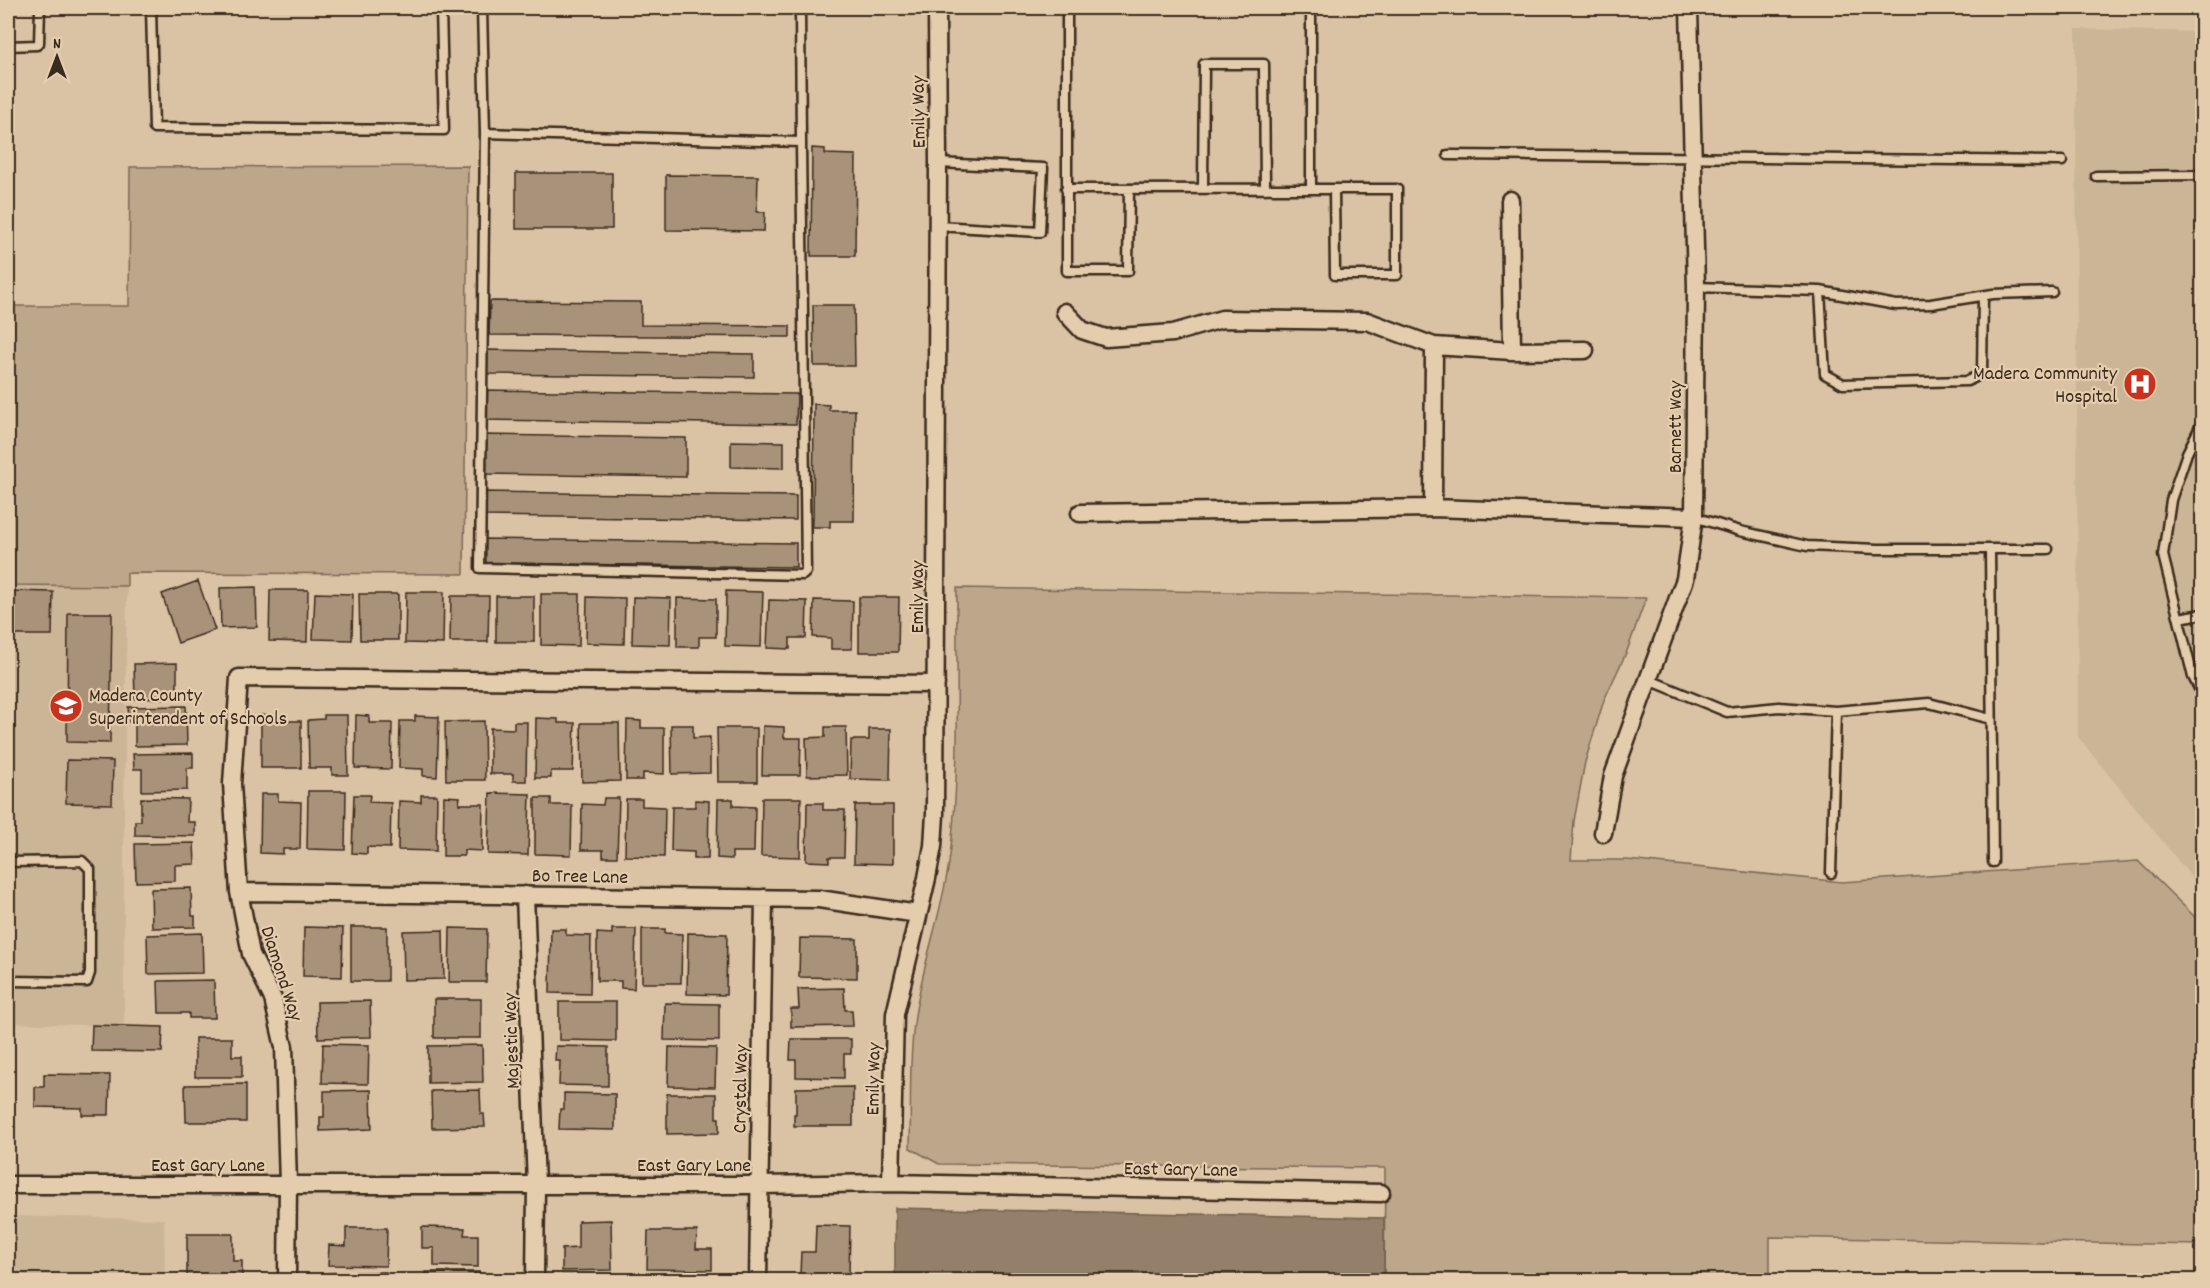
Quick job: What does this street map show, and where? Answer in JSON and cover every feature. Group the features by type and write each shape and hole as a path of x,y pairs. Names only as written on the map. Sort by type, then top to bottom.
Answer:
{"street":[{"name":"Emily Way","path":"891,1183 895,1014 933,846 936,684 937,8"},
{"name":"Barnett Way","path":"1603,833 1613,776 1647,679 1668,629 1684,579 1694,517 1696,287 1689,8"},
{"path":"1510,200 1512,351"},
{"path":"1065,312 1082,330 1106,339 1173,333 1222,319 1367,321 1434,346 1512,351 1585,350"},
{"path":"1432,508 1434,346"},
{"path":"1080,513 1432,508 1694,517"},
{"name":"Diamond Way","path":"287,1281 288,1185 284,1047 273,999 251,954 239,892 232,784 239,678 936,684"},
{"name":"Bo Tree Lane","path":"239,892 819,899 918,914"},
{"name":"Majestic Way","path":"525,895 536,1185 535,1281"},
{"name":"Crystal Way","path":"758,1281 764,898"},
{"name":"East Gary Lane","path":"8,1185 891,1183 1381,1193"}],"lane":[{"path":"8,46 39,43 40,8"},
{"path":"151,8 154,128 444,130 441,8"},
{"path":"482,8 485,133 478,564 480,568 484,570 803,575 806,572 800,8"},
{"path":"1067,8 1067,271 1128,271 1129,189"},
{"path":"1311,8 1311,189"},
{"path":"1203,189 1204,64 1264,64 1265,189"},
{"path":"485,133 801,142"},
{"path":"1448,155 2062,161"},
{"path":"938,163 1043,168 1040,232 938,226"},
{"path":"2096,176 2202,175"},
{"path":"1066,189 1129,189 1203,189 1265,189 1311,189 1334,189 1397,189 1397,275 1335,275 1334,189"},
{"path":"1696,287 1820,291 1896,305 1930,304 1983,296 2052,292"},
{"path":"1820,291 1826,374 1843,384 1967,381 1982,374 1983,296"},
{"path":"2202,423 2187,453 2171,500 2163,555 2193,677 2202,694"},
{"path":"1694,517 1740,531 1807,546 1877,549 2048,549"},
{"path":"1990,549 1993,862"},
{"path":"2179,618 2202,614"},
{"path":"1647,679 1727,712 1779,707 1836,711 1929,703 1991,719"},
{"path":"1831,873 1836,711"},
{"path":"8,862 82,861 90,869 90,974 87,982 8,981"}],"shaded area":[{"name":"Madera Community Hospital","path":"2076,29 2202,32 2202,890 2078,737"},
{"path":"468,166 464,574 127,573 127,586 8,585 8,306 129,306 130,167"},
{"path":"8,585 127,586 124,1026 8,1023"},
{"path":"957,588 1646,598 1627,651 1604,700 1585,762 1574,821 1571,860 1627,860 1842,882 2138,861 2202,924 2202,1245 1770,1237 1770,1280 1384,1280 1385,1168 939,1164 910,1148 911,1065 915,1016 950,856 957,756"},
{"path":"895,1208 1384,1218 1384,1280 895,1280"},
{"path":"8,1216 164,1219 165,1280 8,1280"}],"building":[{"path":"812,148 825,149 825,154 856,155 855,256 811,256"},
{"path":"516,173 612,173 612,229 516,229"},
{"path":"666,175 758,176 757,212 765,212 764,231 666,230"},
{"path":"490,301 641,302 641,325 790,326 790,337 489,335"},
{"path":"813,305 854,305 855,366 814,366"},
{"path":"485,350 754,354 754,377 485,374"},
{"path":"483,390 797,394 796,424 482,420"},
{"path":"814,404 829,405 829,410 855,410 854,521 830,521 830,527 813,527"},
{"path":"485,435 686,438 686,477 484,474"},
{"path":"731,441 784,442 784,468 731,467"},
{"path":"484,492 796,496 796,520 484,516"},
{"path":"483,539 796,543 796,567 483,563"},
{"path":"198,581 215,630 178,643 162,594"},
{"path":"256,587 257,627 221,628 220,588"},
{"path":"270,590 308,590 307,642 269,641"},
{"path":"9,591 53,592 52,635 9,635"},
{"path":"726,591 763,592 761,647 725,646"},
{"path":"406,592 444,592 443,644 405,643"},
{"path":"315,593 353,594 352,640 313,639"},
{"path":"359,594 398,594 398,640 360,640"},
{"path":"541,594 580,594 579,646 541,645"},
{"path":"451,596 489,596 488,642 450,642"},
{"path":"496,596 534,596 534,642 496,642"},
{"path":"587,597 625,598 624,644 586,643"},
{"path":"633,597 671,598 670,645 632,644"},
{"path":"859,597 899,597 898,652 859,652"},
{"path":"677,598 716,599 716,637 699,637 699,647 677,647"},
{"path":"769,600 807,601 806,638 790,638 790,649 767,648"},
{"path":"814,600 853,601 852,649 831,649 831,638 813,637"},
{"path":"68,613 112,613 110,743 67,742"},
{"path":"177,663 177,698 135,699 134,664"},
{"path":"186,706 187,745 135,746 135,721 129,722 128,707"},
{"path":"261,715 283,716 283,721 301,721 301,768 261,768"},
{"path":"324,715 347,715 348,775 332,775 332,768 309,768 308,720 324,719"},
{"path":"356,715 369,716 369,723 392,723 391,769 355,768"},
{"path":"415,716 439,717 437,777 423,776 423,769 399,768 400,721 415,721"},
{"path":"536,718 558,719 558,723 575,723 573,771 551,771 551,778 535,778"},
{"path":"627,720 641,721 641,728 664,728 664,774 643,773 643,780 626,780"},
{"path":"484,721 485,780 446,780 445,722"},
{"path":"514,722 527,722 526,781 513,781 513,774 490,774 490,728 514,729"},
{"path":"581,723 619,723 620,781 582,782"},
{"path":"671,725 693,725 693,738 710,737 710,773 672,774"},
{"path":"763,726 784,727 784,738 801,738 800,775 762,775"},
{"path":"825,727 846,727 847,775 807,776 806,738 825,737"},
{"path":"717,728 757,728 757,782 718,782"},
{"path":"869,729 891,729 890,780 850,779 851,740 869,740"},
{"path":"193,753 193,768 187,768 187,790 142,791 142,769 134,769 133,754"},
{"path":"67,760 113,761 112,804 66,803"},
{"path":"308,791 346,791 345,850 307,849"},
{"path":"490,793 530,794 528,855 488,854"},
{"path":"261,794 278,794 278,801 301,802 300,849 283,849 283,854 260,853"},
{"path":"354,795 370,795 369,802 391,803 390,848 367,847 367,854 352,853"},
{"path":"421,795 437,795 436,851 398,850 399,801 421,802"},
{"path":"444,796 460,797 459,804 483,804 482,851 464,850 464,856 443,856"},
{"path":"141,798 188,799 187,822 195,822 195,836 135,835 135,821 141,821"},
{"path":"535,798 551,798 551,805 572,805 571,855 535,854"},
{"path":"604,798 619,798 617,857 603,857 603,850 581,850 582,804 603,805"},
{"path":"762,798 801,798 800,857 761,856"},
{"path":"626,799 642,799 642,806 665,807 664,857 625,856"},
{"path":"718,799 733,799 733,806 755,807 754,852 732,852 732,859 717,858"},
{"path":"695,800 709,801 708,859 694,859 694,852 671,851 672,807 695,807"},
{"path":"807,803 823,803 823,810 845,810 844,857 829,857 829,862 806,861"},
{"path":"855,805 893,805 893,864 854,863"},
{"path":"194,843 195,864 175,865 175,881 136,882 135,844"},
{"path":"191,888 192,916 195,916 195,927 152,928 151,889"},
{"path":"304,927 343,928 342,977 303,976"},
{"path":"351,927 387,927 387,981 351,981"},
{"path":"450,928 487,929 486,982 449,982"},
{"path":"551,929 566,929 566,935 591,936 590,994 550,993"},
{"path":"612,929 636,929 634,989 621,988 621,981 597,981 597,933 612,934"},
{"path":"642,929 665,929 665,933 682,934 681,983 642,983"},
{"path":"443,930 444,979 404,980 403,931"},
{"path":"202,933 203,973 148,974 147,935"},
{"path":"688,933 727,934 726,995 687,994"},
{"path":"800,938 857,939 857,978 799,977"},
{"path":"214,980 215,1018 189,1018 189,1013 159,1013 158,981"},
{"path":"844,988 845,1010 852,1010 853,1026 791,1027 791,1009 799,1009 798,989"},
{"path":"434,999 481,999 481,1038 434,1038"},
{"path":"370,1001 371,1037 318,1038 317,1002"},
{"path":"559,1002 616,1002 616,1041 559,1040"},
{"path":"665,1003 719,1004 719,1041 664,1040"},
{"path":"92,1025 163,1027 162,1052 91,1051"},
{"path":"195,1038 232,1038 232,1056 242,1056 242,1077 195,1077"},
{"path":"791,1039 851,1039 851,1054 844,1054 844,1078 796,1077 796,1060 790,1060"},
{"path":"323,1044 369,1045 368,1084 322,1083"},
{"path":"482,1045 483,1082 428,1083 428,1046"},
{"path":"556,1046 608,1047 608,1086 559,1085 560,1061 555,1061"},
{"path":"669,1047 716,1048 715,1087 668,1086"},
{"path":"44,1074 110,1075 109,1115 82,1115 82,1108 35,1107 35,1087 44,1087"},
{"path":"246,1084 246,1122 186,1122 185,1085"},
{"path":"853,1087 853,1126 794,1126 796,1088"},
{"path":"371,1090 372,1129 320,1131 320,1117 324,1117 324,1091"},
{"path":"480,1090 481,1114 484,1114 485,1127 432,1128 431,1091"},
{"path":"564,1093 615,1094 615,1130 559,1129 560,1109 564,1109"},
{"path":"667,1094 716,1094 716,1118 719,1118 719,1133 667,1134"},
{"path":"611,1220 612,1270 562,1271 562,1249 578,1248 578,1221"},
{"path":"816,1225 850,1226 849,1275 800,1274 801,1252 815,1252"},
{"path":"422,1227 465,1228 464,1235 478,1235 478,1267 434,1266 434,1248 422,1248"},
{"path":"346,1228 387,1228 386,1266 328,1265 329,1245 346,1246"},
{"path":"648,1231 697,1231 696,1249 712,1249 712,1270 647,1269"},
{"path":"187,1234 233,1234 233,1261 242,1261 242,1280 187,1280"},
{"path":"386,1272 387,1280 328,1280 328,1273"},
{"path":"426,1272 479,1272 479,1280 427,1280"},
{"path":"563,1276 611,1276 611,1280 563,1280"},
{"path":"712,1276 712,1280 655,1280 655,1277"}],"place":[{"name":"Madera Community Hospital","path":"2140,384"},
{"name":"Madera County Superintendent of Schools","path":"66,706"}]}
